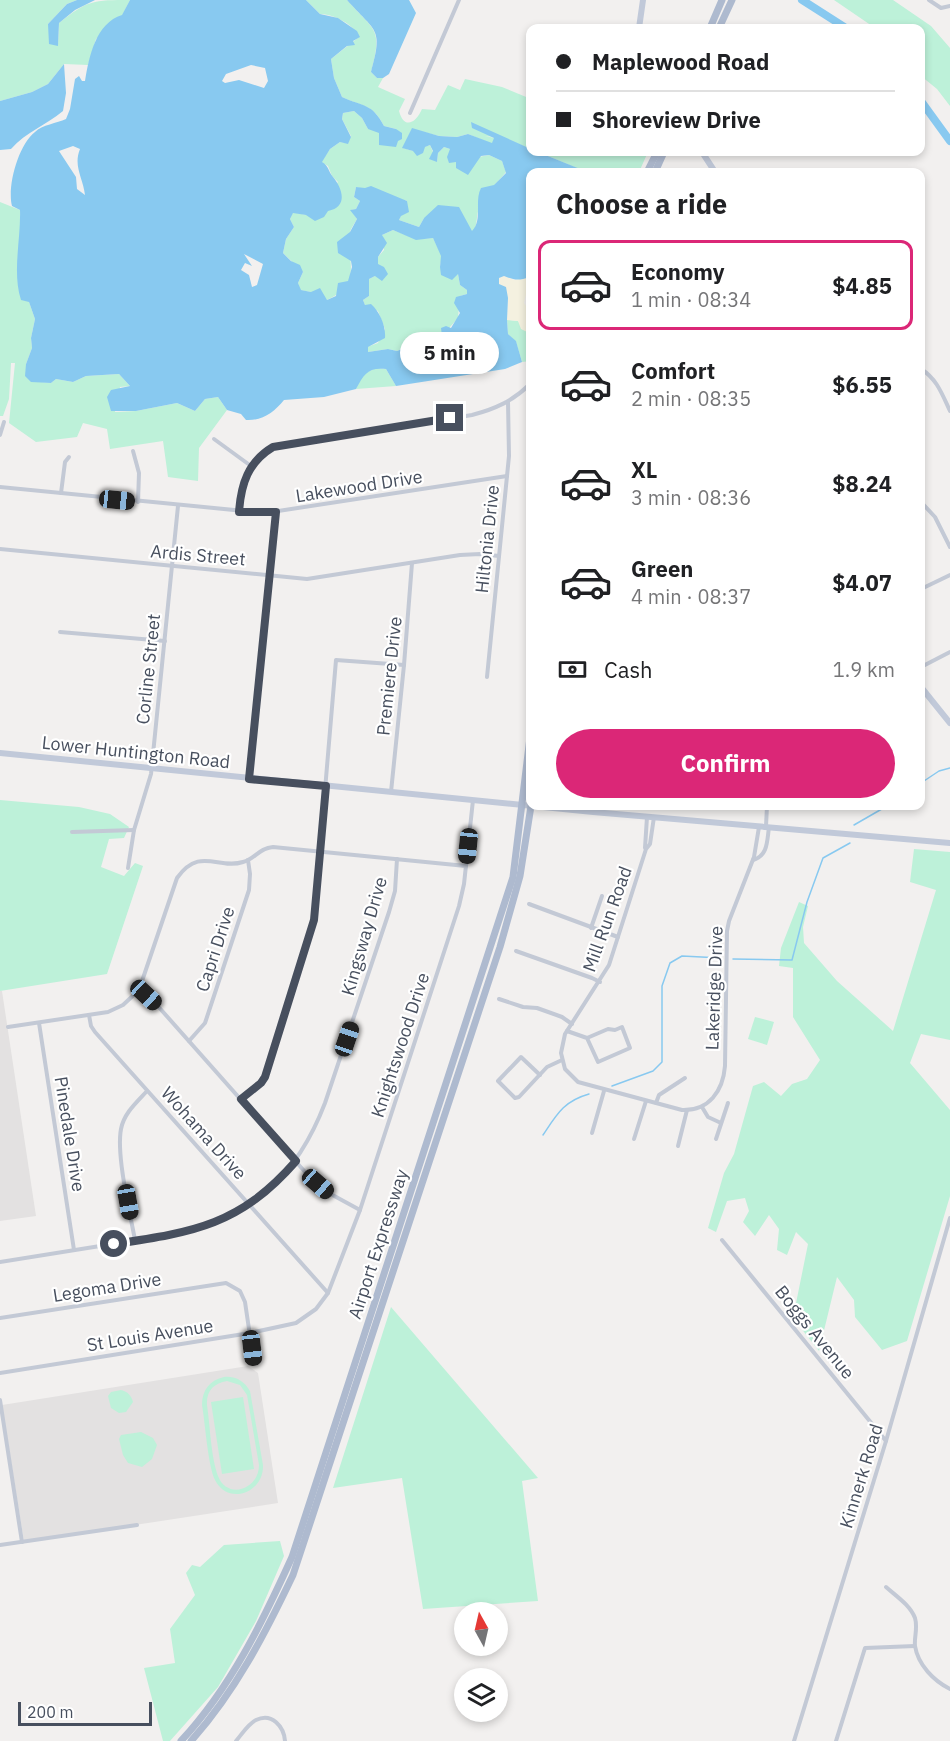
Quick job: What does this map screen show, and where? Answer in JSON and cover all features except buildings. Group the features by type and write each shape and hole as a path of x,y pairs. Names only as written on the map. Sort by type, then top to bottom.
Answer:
{"main road":[{"path":"640,24 643,0"},
{"path":"712,24 722,0"},
{"path":"721,24 732,0"},
{"path":"925,692 950,723"},
{"name":"Lower Huntington Road","path":"0,753 526,805"},
{"name":"Airport Expressway","path":"181,1741 242,1659 292,1557 505,905 513,877 526,776"},
{"name":"Airport Expressway","path":"191,1741 246,1666 271,1623 292,1575 500,947 520,876 530,810"},
{"name":"Lower Huntington Road","path":"600,810 647,817 950,843"}],"street":[{"path":"410,113 459,0"},
{"path":"929,0 941,8 950,6"},
{"path":"925,372 936,382 950,411"},
{"path":"239,512 243,482 251,466 273,447 472,415 508,402 526,387"},
{"name":"Hiltonia Drive","path":"487,677 510,438 508,402"},
{"path":"0,435 4,422"},
{"path":"214,439 251,466"},
{"path":"133,451 140,473 138,502"},
{"path":"61,493 64,462 69,457"},
{"name":"Lakewood Drive","path":"0,487 239,512 276,512 507,476"},
{"name":"Corline Street","path":"128,868 134,830 152,768 178,506"},
{"path":"925,506 935,517 950,547"},
{"path":"249,779 276,512"},
{"name":"Ardis Street","path":"0,549 307,579 470,554 499,556"},
{"name":"Premiere Drive","path":"391,792 412,563"},
{"path":"925,587 950,575"},
{"path":"60,632 165,641"},
{"path":"925,666 950,652"},
{"path":"241,1099 261,1083 270,1062 312,931 321,852 336,660 404,665"},
{"name":"Knightswood Drive","path":"328,1293 360,1210 459,906 464,884 473,799"},
{"path":"764,827 766,810"},
{"name":"Mill Run Road","path":"562,1060 561,1046 567,1031 609,965 646,849 647,817"},
{"name":"Mill Run Road","path":"646,849 650,844 654,817"},
{"name":"Lakeridge Drive","path":"753,861 761,858 765,852 764,827"},
{"name":"Lakeridge Drive","path":"699,1108 711,1101 717,1093 725,1073 729,921 764,827"},
{"path":"72,832 134,830"},
{"path":"8,1027 108,1012 123,1005 139,990 177,878 188,867 201,861 237,864 268,847 466,866"},
{"name":"Kingsway Drive","path":"0,1262 197,1229 249,1205 278,1182 296,1161 315,1130 389,912 395,891 398,859"},
{"name":"Capri Drive","path":"189,1041 205,1023 249,890 248,860"},
{"path":"591,928 602,896"},
{"path":"529,904 618,937"},
{"path":"516,951 600,982"},
{"path":"139,990 156,1004 296,1161 327,1192 360,1210"},
{"path":"499,999 523,1007 537,1008 562,1017 572,1024"},
{"name":"Wohama Drive","path":"89,1015 95,1032 328,1293"},
{"name":"Pinedale Drive","path":"39,1023 74,1250"},
{"path":"567,1031 587,1038 608,1029 615,1030 622,1027 630,1048 598,1062 587,1038"},
{"path":"540,1075 521,1057 498,1081 515,1098 519,1097 552,1064 562,1060 565,1069 578,1083 687,1110 699,1108 708,1117 722,1123"},
{"path":"656,1103 658,1095 686,1078"},
{"path":"592,1133 604,1090"},
{"path":"135,1240 121,1154 121,1127 130,1109 147,1091"},
{"path":"634,1139 646,1101"},
{"path":"717,1139 728,1102"},
{"path":"678,1146 687,1110"},
{"name":"Kinnerk Road","path":"794,1741 886,1441 950,1218"},
{"name":"Boggs Avenue","path":"723,1240 886,1441"},
{"name":"Legoma Drive","path":"0,1318 218,1283 231,1285 240,1291 245,1302 250,1333"},
{"name":"St Louis Avenue","path":"0,1373 250,1333 297,1323 316,1309 328,1293"},
{"path":"250,1333 254,1363"},
{"path":"0,1400 22,1542"},
{"path":"0,1545 137,1525"},
{"path":"886,1587 913,1614 916,1628 915,1646 924,1667 935,1680 950,1689"},
{"path":"836,1741 865,1648 915,1646"},
{"path":"237,1741 254,1721 267,1718 280,1724 285,1741"}],"shaded area":[{"path":"0,991 2,991 36,1216 0,1221"},
{"path":"248,1366 258,1373 278,1503 24,1542 2,1405"}],"green space":[{"path":"0,0 77,0 67,4 48,24 58,45 59,23 77,10 99,1 130,0 122,16 96,39 88,65 64,64 48,84 32,92 0,101"},
{"path":"306,0 347,0 370,25 376,38 371,72 377,78 383,78 378,87 405,99 399,111 404,121 413,121 422,109 435,110 448,85 460,90 465,79 502,87 526,97 526,147 504,138 485,136 495,138 492,144 468,134 457,137 439,136 412,129 403,148 413,151 430,145 437,162 438,153 444,147 450,149 452,162 489,155 502,161 506,172 481,203 473,232 424,218 419,227 399,220 407,201 356,187 354,197 360,201 356,209 351,210 357,219 350,232 350,278 339,293 327,300 311,292 300,290 298,283 303,272 283,253 286,239 294,227 290,219 293,212 306,215 338,182 332,176 328,166 321,162 330,149 340,142 348,143 351,136 342,119 343,113 354,111 362,118 368,129 396,129 384,126 376,114 367,107 342,97 334,78 331,59 359,37 348,24 337,18 320,14"},
{"path":"834,0 893,0 931,26 950,48 950,106 937,89 925,79 925,24 869,24"},
{"path":"548,156 646,156 641,168 577,168"},
{"path":"0,202 20,210 29,302 35,319 31,338 32,348 26,364 31,381 51,383 56,379 73,382 86,376 119,374 130,386 120,387 115,412 136,411 177,403 195,411 205,399 218,397 227,410 199,448 198,481 168,477 163,441 110,449 107,429 83,423 77,437 36,442 9,423 15,363 11,363 9,399 3,416 0,416"},
{"path":"393,230 416,239 433,238 442,256 440,266 458,274 460,285 467,290 467,294 460,296 458,318 442,336 423,340 397,351 388,349 368,352 367,347 378,343 385,329 378,311 365,305 363,300 369,296 369,279 375,276 378,257 384,250 382,235"},
{"path":"507,320 518,321 526,329 526,362 522,362 516,342 508,334"},
{"path":"376,368 386,369 396,386 356,389 363,374"},
{"path":"0,800 79,807 110,814 129,827 124,838 109,839 101,867 124,876 135,863 143,866 107,974 0,991"},
{"path":"914,849 950,852 950,1040 921,1034 910,1063 950,1110 950,1196 907,1341 882,1350 855,1317 854,1300 837,1277 819,1351 793,1318 808,1244 796,1232 787,1255 777,1250 779,1229 769,1215 755,1236 743,1222 749,1211 745,1198 727,1201 716,1232 708,1228 724,1173 734,1154 753,1086 764,1082 781,1096 792,1084 807,1079 820,1060 793,1017 793,968 779,966 781,948 799,902 808,906 803,927 804,943 837,981 893,1031 936,890 910,882"},
{"path":"755,1017 774,1022 767,1045 748,1039"},
{"path":"391,1307 538,1478 522,1481 538,1601 454,1602 454,1607 423,1609 402,1478 333,1488"},
{"path":"224,1377 236,1378 250,1391 263,1465 258,1483 244,1493 228,1493 221,1488 215,1480 210,1465 202,1400 208,1386","holes":["227,1381 240,1385 247,1395 259,1465 254,1481 242,1489 235,1490 228,1488 218,1476 212,1450 207,1400 209,1392 218,1384"]},
{"path":"121,1390 129,1394 133,1402 126,1412 119,1413 111,1408 108,1396 111,1392"},
{"path":"243,1397 254,1469 222,1474 211,1402"},
{"path":"141,1432 153,1438 157,1445 152,1459 142,1467 128,1463 123,1455 119,1439 121,1435"},
{"path":"280,1541 284,1556 256,1621 218,1687 170,1741 163,1741 144,1668 175,1663 170,1629 195,1595 186,1573 192,1565 200,1567 224,1545"}],"sand":[{"path":"504,276 514,280 526,278 524,303 526,332 521,329 518,321 507,320 508,298 499,284 499,278"}],"water":[{"path":"77,0 95,0 75,10 59,23 58,46 49,44 48,24 67,4"},
{"path":"130,0 306,0 320,14 338,18 357,31 360,37 353,41 355,45 347,46 331,59 334,78 342,97 371,109 384,126 402,133 402,139 398,141 396,147 379,145 379,133 368,129 362,118 354,111 343,113 342,119 351,137 348,144 340,142 330,149 322,162 341,192 339,206 315,221 306,215 293,213 290,219 294,227 286,239 283,253 291,261 300,265 303,272 298,283 301,290 311,292 320,288 327,300 336,296 338,283 348,281 352,267 351,261 338,253 337,242 350,232 357,219 350,210 356,209 360,201 354,197 356,187 371,186 407,201 409,212 401,216 399,220 419,227 424,218 438,205 459,207 472,231 477,221 481,188 494,185 506,173 502,161 489,155 481,156 468,175 456,168 456,162 449,163 447,157 450,149 444,147 438,153 437,162 429,159 433,151 430,145 417,156 413,151 402,148 412,128 439,136 457,137 468,134 492,143 494,138 472,128 471,122 526,147 526,156 548,156 578,168 526,168 526,278 514,279 504,276 499,278 499,284 506,287 508,298 508,334 516,341 522,362 505,369 396,386 386,369 375,369 364,376 356,389 324,397 284,400 268,415 252,420 246,420 241,414 227,410 218,397 205,399 195,411 177,403 136,411 111,411 107,397 111,390 130,386 119,374 86,376 73,382 56,379 51,383 31,382 25,376 26,364 32,348 31,338 35,319 29,302 21,300 18,289 20,210 12,206 11,198 15,167 24,146 35,132 66,119 75,79 79,76 82,81 85,81 95,42 106,25 122,15","holes":["251,65 265,68 268,81 264,88 239,80 225,83 222,81 226,74","73,146 80,149 78,167 85,195 77,189 76,177 59,151","393,230 416,240 433,238 441,256 441,275 452,280 458,274 460,285 467,290 467,294 456,297 454,303 460,313 451,328 446,326 441,328 442,336 424,340 397,351 388,349 368,352 368,347 385,338 380,315 371,304 365,305 363,300 369,296 369,279 375,276 382,281 388,274 384,267 378,264 378,257 387,243 382,235","244,254 263,264 257,285 252,287 249,275 241,270 245,263 252,266"]},
{"path":"347,0 409,0 416,13 389,74 383,78 377,78 371,72 377,46 374,31"},
{"path":"64,64 66,93 63,111 23,138 11,149 0,150 0,101 32,92 48,84"}],"waterway":[{"path":"802,0 840,24"},
{"path":"925,107 950,141"},
{"path":"925,780 939,771 950,768"},
{"path":"854,825 880,810"},
{"path":"733,959 792,960 807,902 823,858 850,843"},
{"path":"612,1086 653,1071 662,1062 662,986 670,963 682,956 721,958"},
{"path":"543,1135 567,1105 589,1094"}],"route":[{"path":"114,1244 175,1234 209,1225 249,1205 278,1182 296,1161 241,1099 265,1077 312,931 326,786 249,779 276,512 239,512 243,482 251,466 273,447 450,418"}]}
